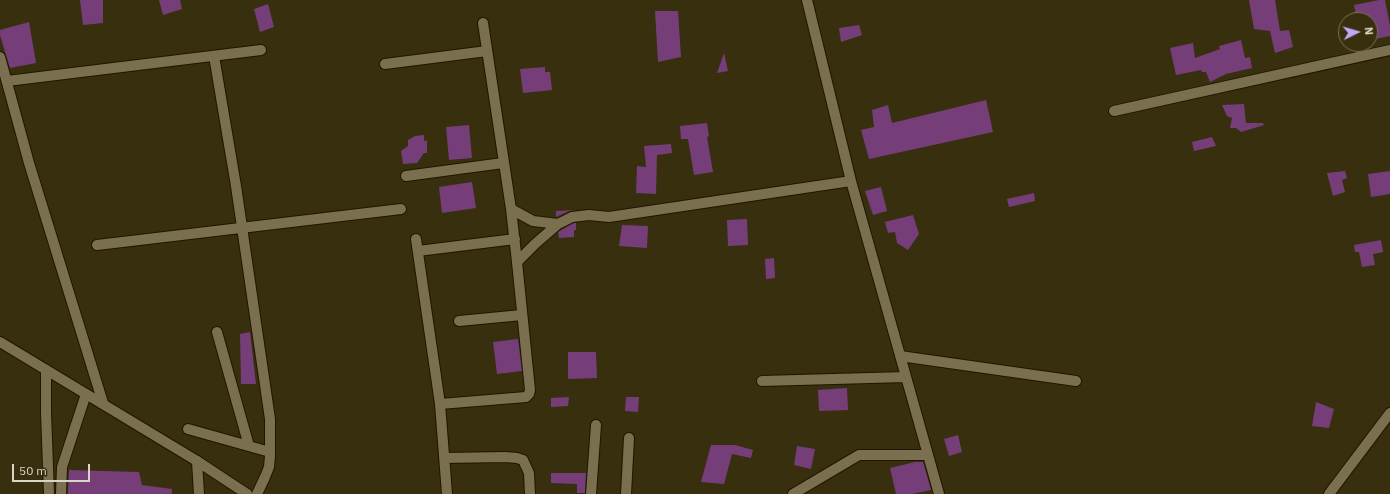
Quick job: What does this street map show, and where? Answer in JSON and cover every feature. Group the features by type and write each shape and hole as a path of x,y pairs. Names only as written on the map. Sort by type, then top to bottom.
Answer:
{"street":[{"path":"807,0 851,181 865,226 939,494"},
{"path":"440,404 526,397 530,390 515,240 483,22"},
{"path":"7,81 261,50"},
{"path":"1114,111 1390,50"},
{"path":"385,64 487,51"},
{"path":"214,56 242,227 268,406 270,452 267,472 257,494"},
{"path":"0,57 29,164 103,403"},
{"path":"406,176 503,163"},
{"path":"517,262 558,224 572,217 589,214 609,217 851,181"},
{"path":"97,246 242,227 401,209"},
{"path":"511,209 533,221 558,224"},
{"path":"416,239 440,404 446,494"},
{"path":"418,251 515,240"},
{"path":"459,321 522,315"},
{"path":"217,332 249,446"},
{"path":"0,342 103,403 247,494"},
{"path":"900,356 1076,381"},
{"path":"46,370 49,494"},
{"path":"762,381 906,377"},
{"path":"62,494 62,466 86,394"},
{"path":"1329,494 1390,413"},
{"path":"591,494 596,425"},
{"path":"188,429 270,452"},
{"path":"626,494 629,438"},
{"path":"793,494 859,455 927,455"},
{"path":"444,458 505,457 523,460 528,473 530,494"},
{"path":"197,461 199,494"}],"building":[{"path":"80,0 103,0 103,23 83,25"},
{"path":"159,0 180,0 182,9 163,15"},
{"path":"1249,0 1275,0 1280,31 1289,30 1293,47 1275,53 1270,31 1254,29"},
{"path":"1385,0 1390,26 1390,36 1378,38 1378,12 1355,12 1354,5"},
{"path":"268,4 274,27 260,32 254,9"},
{"path":"655,11 678,11 681,57 658,62"},
{"path":"29,22 36,63 10,68 0,35 0,30"},
{"path":"859,25 862,35 841,42 839,28"},
{"path":"1241,40 1245,58 1250,57 1252,68 1226,74 1210,82 1206,72 1202,72 1201,70 1176,75 1170,48 1193,43 1195,58 1220,49 1219,46"},
{"path":"724,53 728,71 717,73"},
{"path":"545,67 545,72 550,72 552,90 523,93 520,69"},
{"path":"986,100 993,132 869,159 861,130 874,127 872,110 888,105 892,123"},
{"path":"1244,104 1246,123 1263,123 1264,125 1241,132 1236,128 1230,128 1232,118 1227,116 1222,105"},
{"path":"707,123 709,136 707,137 713,172 694,175 688,139 681,139 680,126"},
{"path":"469,125 472,158 449,160 446,127"},
{"path":"424,135 424,141 427,140 427,153 424,153 417,163 403,164 401,151 408,146 408,140 415,136"},
{"path":"1212,137 1216,146 1194,151 1192,142"},
{"path":"671,144 672,153 657,155 656,194 636,193 637,166 646,167 644,146"},
{"path":"1345,171 1347,178 1342,180 1345,192 1333,196 1327,173"},
{"path":"1390,171 1390,194 1371,197 1368,174"},
{"path":"472,182 476,208 442,213 439,187"},
{"path":"881,187 887,211 873,215 865,191"},
{"path":"1034,193 1035,201 1009,207 1007,199"},
{"path":"575,210 569,211 556,217 556,211"},
{"path":"913,215 919,234 908,250 897,243 895,232 888,233 885,222"},
{"path":"747,219 748,245 728,246 727,220"},
{"path":"576,223 576,230 574,230 574,237 559,238 558,232"},
{"path":"622,225 648,226 647,248 619,246"},
{"path":"1381,240 1383,252 1373,254 1375,265 1362,267 1359,252 1355,252 1354,245"},
{"path":"774,258 775,278 766,279 765,259"},
{"path":"250,332 256,384 241,384 240,334"},
{"path":"518,339 522,371 497,374 493,342"},
{"path":"568,352 596,352 597,378 568,379"},
{"path":"847,388 848,410 819,411 818,390"},
{"path":"569,397 568,406 551,407 551,398"},
{"path":"626,397 639,397 638,412 625,411"},
{"path":"1316,402 1334,409 1329,428 1312,426"},
{"path":"958,435 962,452 949,456 944,439"},
{"path":"711,445 735,445 753,450 751,458 732,454 724,484 701,482"},
{"path":"797,446 815,449 811,469 794,465"},
{"path":"915,462 923,462 931,490 912,494 896,494 890,468"},
{"path":"69,470 139,472 142,485 172,489 172,494 68,494"},
{"path":"551,473 586,473 585,493 577,493 577,484 551,483"}]}
